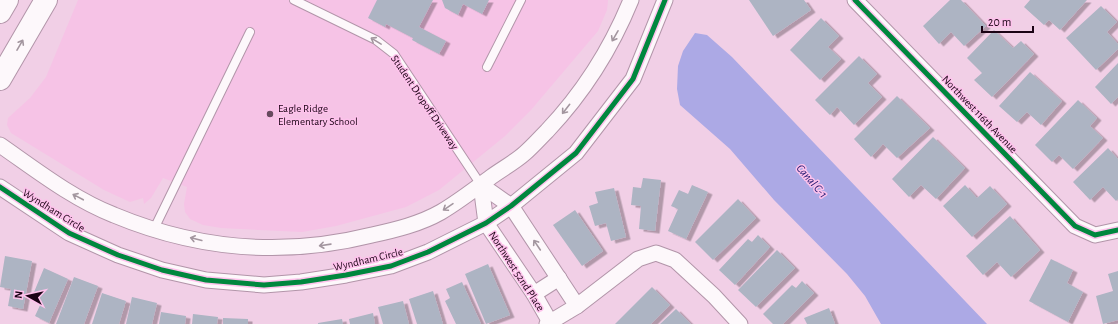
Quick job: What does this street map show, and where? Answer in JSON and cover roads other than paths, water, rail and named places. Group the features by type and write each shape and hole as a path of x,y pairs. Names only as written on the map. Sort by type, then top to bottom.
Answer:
{"street":[{"path":"0,12 7,0"},
{"path":"0,79 46,0"},
{"name":"Wyndham Circle","path":"0,145 69,192 113,215 154,228 214,244 275,249 306,248 346,242 400,228 440,212 481,185 526,152 564,112 590,78 618,32 631,0"},
{"name":"Wyndham Circle","path":"0,187 69,232 118,255 162,270 206,280 264,285 301,282 391,266 428,252 486,223 511,206 576,153 633,79 665,0"},
{"name":"Northwest 116th Avenue","path":"855,0 1075,226 1096,235 1118,230"},
{"path":"481,185 511,206 577,306"},
{"name":"Northwest 52nd Place","path":"481,185 486,223 534,294 548,323"},
{"path":"548,323 577,306 638,259 656,253 675,260 714,296 740,324"},
{"path":"534,294 559,278"}],"lane":[{"name":"Student Dropoff Driveway","path":"294,0 376,40 394,54 481,185"},
{"path":"487,67 521,0"},
{"path":"154,228 250,32"}],"water":[{"name":"Canal C-1","path":"695,33 707,35 732,57 987,324 881,324 865,296 847,274 774,200 730,149 680,105 677,89 678,66 683,51"}],"place":[{"name":"Eagle Ridge Elementary School","path":"270,114"}]}
